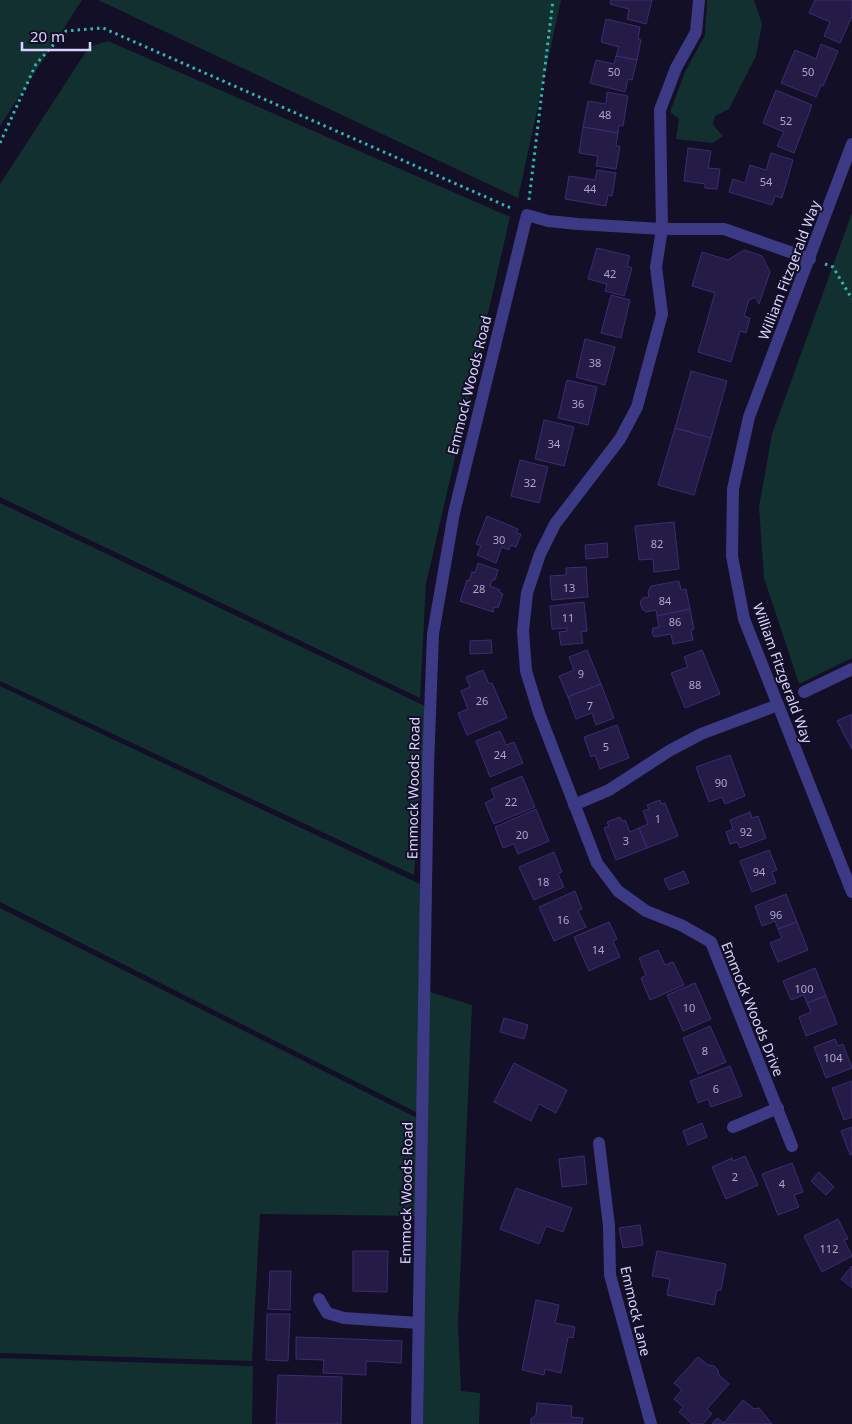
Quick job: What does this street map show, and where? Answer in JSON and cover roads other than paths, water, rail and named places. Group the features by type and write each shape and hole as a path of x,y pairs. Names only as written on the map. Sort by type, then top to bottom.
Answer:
{"street":[{"name":"Emmock Woods Drive","path":"699,0 696,32 676,68 660,110 662,229 656,267 662,314 637,407 620,439 556,524 540,554 527,593 523,631 526,671 539,713 597,863 618,892 646,911 681,925 711,942 792,1146"},
{"name":"William Fitzgerald Way","path":"851,148 749,417 733,488 732,556 744,619 852,892"},
{"name":"Emmock Woods Road","path":"417,1424 428,767 433,634 454,513 527,215 548,221 662,229"},
{"path":"662,229 724,229 810,259"},
{"path":"804,692 852,669"},
{"path":"574,805 609,790 669,751 701,734 778,705"},
{"path":"733,1127 778,1108"},
{"name":"Emmock Lane","path":"599,1143 609,1226 610,1275 651,1424"},
{"path":"319,1299 327,1313 344,1318 419,1323"}]}
